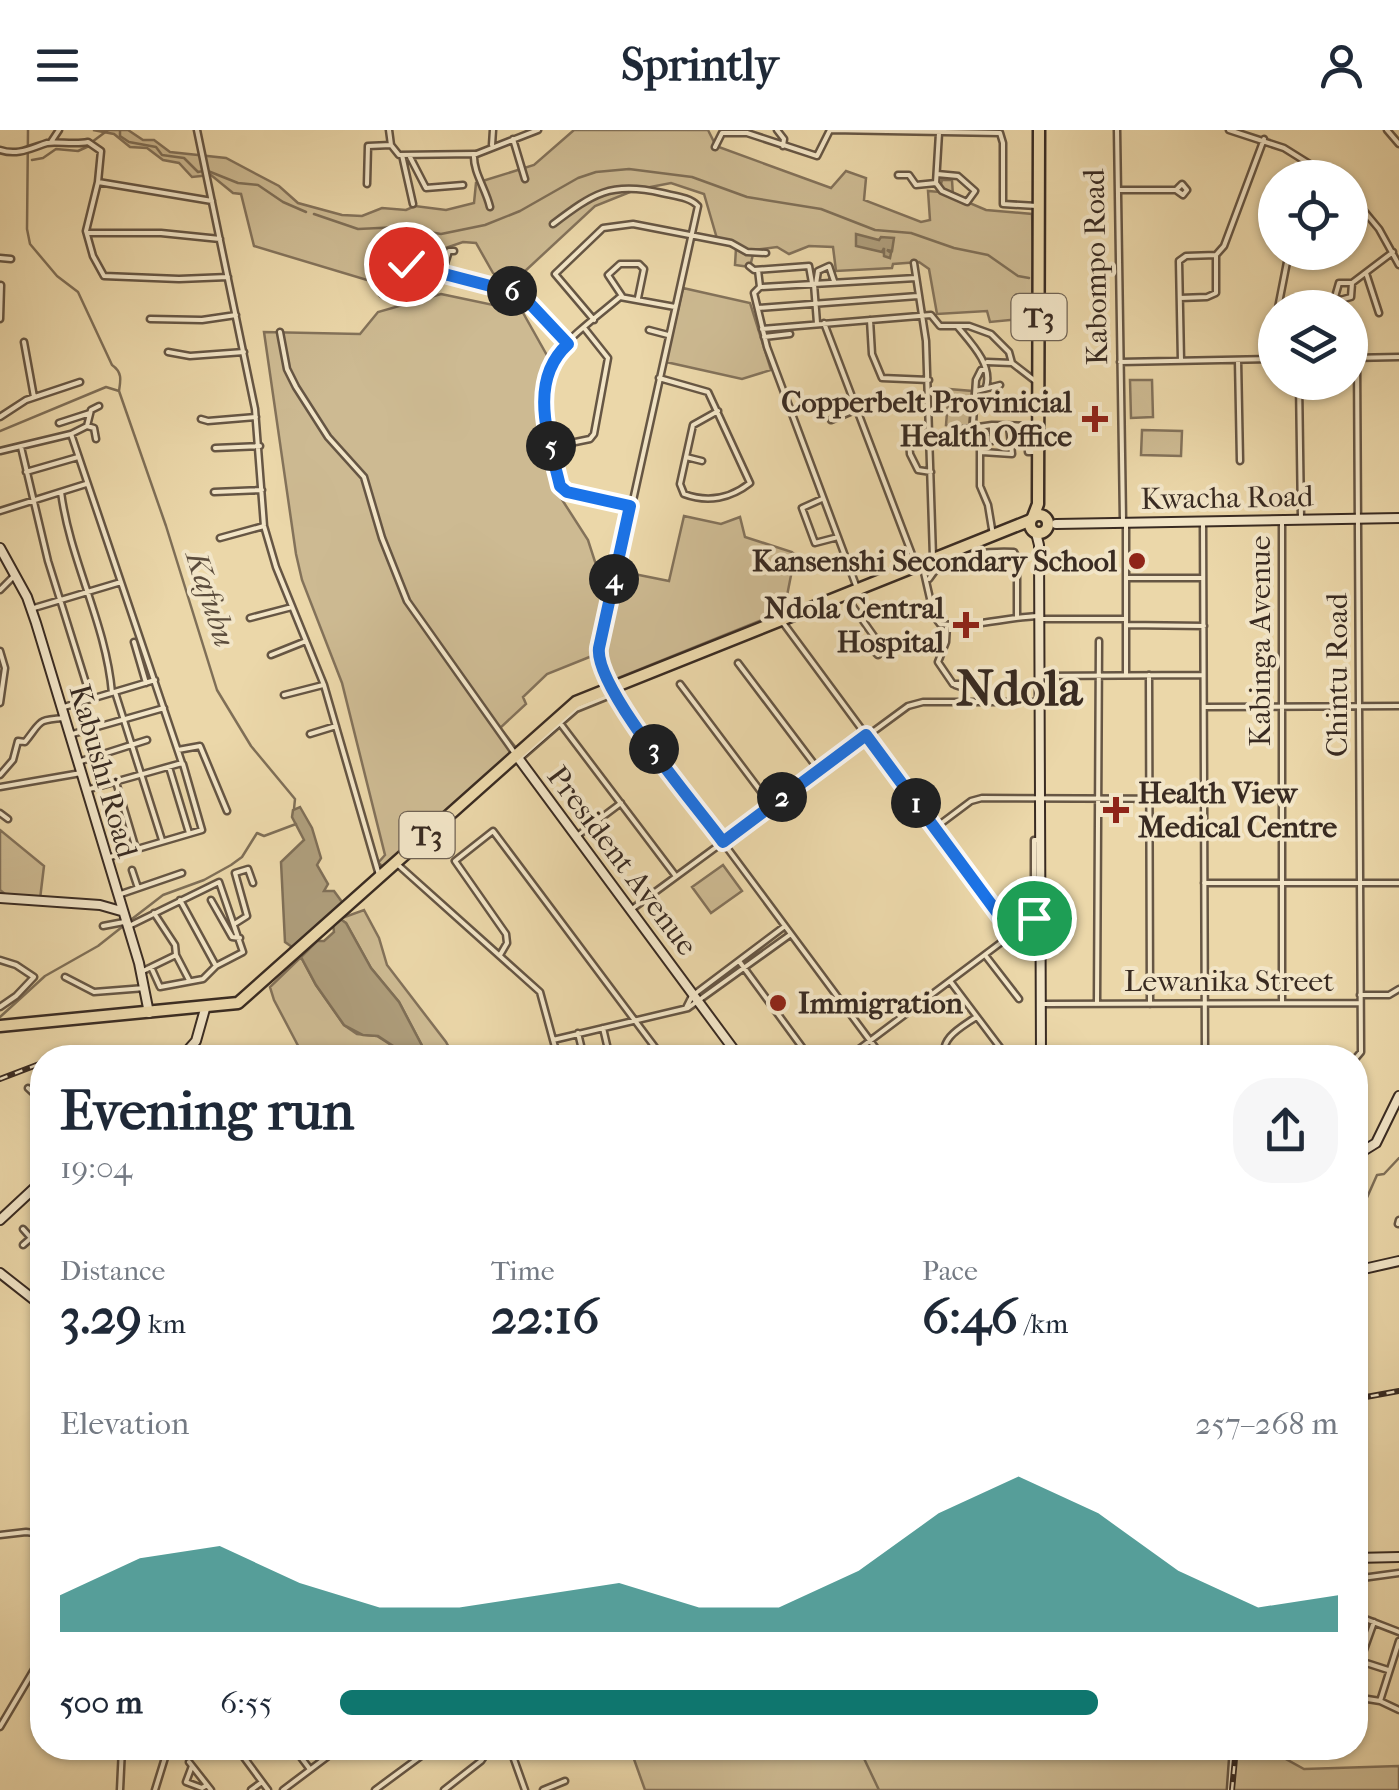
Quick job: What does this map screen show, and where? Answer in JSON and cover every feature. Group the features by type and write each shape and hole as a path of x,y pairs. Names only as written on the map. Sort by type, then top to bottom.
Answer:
{"highway":[{"name":"T3","path":"0,1026 232,1006 572,705 844,594 923,567 993,535 1041,525 1033,452 1039,130"}],"main road":[{"name":"Kwacha Road","path":"1041,525 1399,518"},
{"path":"1041,525 1037,864 1041,1045"},
{"name":"Kabushi Road","path":"0,548 32,609 142,972 149,1013"},
{"name":"President Avenue","path":"517,757 728,1045"},
{"path":"0,898 100,906 119,903"},
{"path":"1017,931 1037,909"},
{"path":"192,1045 200,1026 200,1009"},
{"path":"1368,1150 1378,1141 1399,1096"},
{"path":"0,1220 30,1193"},
{"path":"1368,1268 1399,1261"},
{"path":"0,1273 30,1297"},
{"path":"1368,1558 1399,1557"}],"street":[{"path":"0,150 35,150 51,142 60,130"},
{"path":"197,130 256,416 264,526 324,685 380,877"},
{"path":"389,130 391,145 402,156 413,204"},
{"path":"492,146 494,130"},
{"path":"402,156 475,154 538,130"},
{"path":"778,130 784,139 783,146"},
{"path":"715,147 722,133 737,132 817,156 832,130 1000,133 1003,204 1038,206"},
{"name":"Kabompo Road","path":"1117,130 1126,675"},
{"path":"1229,130 1264,139 1307,160"},
{"path":"1387,130 1399,144"},
{"path":"936,183 943,132"},
{"path":"513,139 525,179"},
{"path":"1180,298 1216,293 1216,256 1224,246 1264,139"},
{"path":"51,142 88,142 98,148 98,182 87,233 95,261 106,277 228,277"},
{"path":"367,184 368,146 391,145"},
{"path":"475,154 475,168 490,207"},
{"path":"410,157 426,188 462,185"},
{"path":"936,183 968,202 975,190 958,176 938,174"},
{"path":"898,176 909,176 916,185 936,183"},
{"path":"98,182 212,202"},
{"path":"553,224 609,189 631,187 696,201 698,206 598,651 599,662 611,692 874,1045"},
{"path":"1118,190 1176,190"},
{"path":"1368,214 1399,265"},
{"path":"594,320 555,274 604,228 633,224 766,253"},
{"path":"87,233 161,233 220,239"},
{"path":"442,273 448,250 454,250"},
{"path":"749,251 749,266 758,270 810,266 821,323 923,567 936,620 946,625 986,625 1017,617 1204,626"},
{"path":"1352,283 1393,252"},
{"path":"382,294 408,254"},
{"path":"1181,361 1182,258 1216,256"},
{"path":"0,258 11,259"},
{"path":"914,263 929,380 930,472 923,567"},
{"path":"405,264 521,294 568,344"},
{"path":"393,295 407,291 405,264"},
{"path":"622,296 608,275 620,264 639,264 644,270 638,298"},
{"path":"814,284 818,271 829,266 834,282"},
{"path":"758,270 760,287"},
{"path":"1366,273 1380,313"},
{"path":"858,589 764,337 754,293 760,287 916,278"},
{"path":"0,318 1,286"},
{"path":"630,506 562,490 543,400 552,360 622,296 675,307"},
{"path":"758,308 919,296"},
{"path":"150,319 202,320 236,315"},
{"path":"762,329 932,316 940,326 972,326 991,334 1009,352 1012,362 1034,380"},
{"path":"870,320 872,354 882,378 929,380"},
{"path":"957,326 985,362 989,382 986,387"},
{"path":"552,447 594,436 607,356 585,329"},
{"path":"648,330 668,334"},
{"path":"280,332 287,369 296,387 328,436 364,477 407,601 517,757 576,709 611,692"},
{"path":"764,337 790,334"},
{"path":"24,342 34,397"},
{"path":"168,352 190,356 244,352"},
{"path":"1368,358 1399,357"},
{"path":"1120,362 1258,359"},
{"path":"1238,360 1240,461"},
{"path":"985,362 1012,362"},
{"path":"986,370 981,370 977,377 974,405 981,452 980,484 993,535"},
{"path":"659,378 705,389 718,411 750,486 711,500 686,496 680,486 694,424 718,411"},
{"path":"0,417 34,397 80,382"},
{"path":"976,391 1000,385"},
{"path":"1299,400 1301,520"},
{"name":"Chintu Road","path":"1355,400 1360,518 1361,1045"},
{"path":"974,405 1013,406"},
{"path":"59,423 99,406"},
{"path":"831,420 857,409"},
{"path":"87,426 90,413"},
{"path":"200,419 256,416"},
{"path":"930,441 946,439 957,430 992,425 1033,426"},
{"path":"992,425 992,441"},
{"path":"0,450 71,434 87,426 94,428 96,439"},
{"path":"1009,426 1012,452"},
{"path":"71,434 202,826 202,830 106,858"},
{"path":"910,440 910,454 918,470 930,472"},
{"path":"215,448 260,446"},
{"path":"20,447 32,501 91,699"},
{"path":"981,452 1033,452"},
{"path":"26,472 78,457"},
{"path":"686,457 702,461"},
{"path":"0,511 88,484"},
{"path":"214,492 262,490"},
{"path":"60,492 72,546 105,650 113,693 162,842"},
{"path":"824,498 802,508 817,544 838,537"},
{"name":"Kabinga Avenue","path":"1282,520 1282,1003"},
{"path":"1203,521 1205,1045"},
{"path":"220,538 264,526"},
{"path":"923,567 936,568 975,552 1014,552 1017,617"},
{"path":"0,590 15,575"},
{"path":"1126,578 1204,578"},
{"path":"32,609 121,582"},
{"path":"844,594 875,638"},
{"path":"250,618 292,607"},
{"path":"781,620 934,828 1017,931"},
{"path":"946,625 946,642 938,662 954,686"},
{"path":"271,655 306,641"},
{"path":"1098,1004 1099,641"},
{"path":"134,642 146,683"},
{"path":"0,651 6,668 0,703"},
{"path":"738,663 818,770"},
{"path":"1149,675 1150,1004"},
{"path":"1039,676 1203,676"},
{"path":"0,775 13,760 18,741 26,742 41,720 91,699 155,680"},
{"path":"680,684 771,805"},
{"path":"284,695 324,685"},
{"path":"630,910 915,703 1040,702"},
{"path":"1203,707 1399,706"},
{"path":"70,735 164,708"},
{"path":"560,723 676,876"},
{"path":"310,734 336,726"},
{"path":"78,762 148,740"},
{"path":"178,750 200,746 227,811"},
{"path":"86,790 182,763"},
{"path":"169,767 189,833"},
{"path":"0,787 81,773"},
{"path":"116,782 136,850"},
{"path":"934,828 974,800 1203,799"},
{"path":"576,837 622,803"},
{"path":"0,813 8,818"},
{"path":"500,955 508,944 506,934 455,861 494,832 654,1045"},
{"path":"396,863 542,994 554,1045"},
{"path":"236,924 247,916 235,874 248,869 253,884"},
{"path":"132,870 138,888"},
{"path":"119,903 138,888 182,873"},
{"path":"103,926 126,924 154,914 218,881 243,952 216,966 202,979 160,987 151,967"},
{"path":"1204,883 1399,882"},
{"path":"180,900 216,966"},
{"path":"211,900 225,928 240,938"},
{"path":"154,914 175,945 189,980"},
{"path":"553,1040 684,1010 786,926"},
{"path":"863,1045 1017,931 1040,928"},
{"path":"694,998 791,934"},
{"path":"142,972 176,955"},
{"path":"985,955 1019,999"},
{"path":"0,960 34,977 0,1007"},
{"path":"739,961 800,1045"},
{"path":"65,977 94,992 144,988"},
{"path":"950,980 998,1045"},
{"path":"1360,995 1389,995 1399,989"},
{"name":"Lewanika Street","path":"1039,1004 1359,1003"},
{"path":"944,1045 976,1016"},
{"path":"603,1028 607,1045"},
{"path":"578,1034 581,1045"},
{"path":"23,1230 30,1237"},
{"path":"22,1245 30,1239"},
{"path":"0,1535 30,1532"},
{"path":"1368,1577 1399,1573"},
{"path":"1368,1620 1399,1632"},
{"path":"1368,1637 1374,1622"},
{"path":"1380,1702 1399,1641"},
{"path":"1368,1664 1388,1670"},
{"path":"0,1728 30,1677"},
{"path":"1368,1700 1399,1710"},
{"path":"120,1790 121,1760"},
{"path":"154,1790 164,1760"},
{"path":"246,1760 268,1790"},
{"path":"303,1760 310,1770"},
{"path":"283,1790 323,1760"},
{"path":"375,1790 416,1760"},
{"path":"444,1790 482,1760"},
{"path":"514,1760 525,1790"},
{"path":"1230,1790 1232,1760"},
{"path":"191,1764 209,1787 186,1782 191,1764"},
{"path":"544,1790 565,1781"},
{"path":"251,1790 262,1782"}],"shaded area":[{"path":"93,130 128,130 143,140 154,140 170,152 226,158 279,186 298,203 342,215 362,216 382,208 406,210 415,206 446,210 474,203 476,183 534,165 574,130 708,130 716,146 831,188 846,171 866,178 864,200 921,222 930,220 928,191 939,192 942,180 952,180 953,196 986,210 1032,214 1036,326 1020,319 990,322 987,311 937,314 929,269 919,262 893,264 892,268 836,271 833,247 809,246 789,254 777,247 754,250 750,267 735,265 736,248 718,242 704,194 671,183 635,190 595,206 509,286 493,273 476,243 463,242 431,253 407,249 384,283 377,283 254,246 241,194 233,193 211,175 192,177 179,163 163,160 147,148 130,147 114,134"},
{"path":"856,234 879,240 894,238 892,251 887,250 890,258 884,256 884,248 882,252 856,246"},
{"path":"683,288 750,303 771,370 742,379 666,362"},
{"path":"441,294 522,311 549,359 539,403 559,495 588,540 597,568 609,583 592,656 547,674 523,697 526,704 500,728 518,750 384,867 378,863 385,855 342,683 302,580 296,554 264,332 360,334 378,312"},
{"path":"1130,380 1152,380 1153,417 1131,418"},
{"path":"949,389 972,391 969,427 946,425"},
{"path":"1142,430 1182,431 1181,456 1141,455"},
{"path":"684,516 721,524 740,517 745,537 792,552 795,555 784,611 611,681 601,660 619,571 669,581"},
{"path":"300,807 312,828 321,858 317,865 328,884 324,891 334,891 342,902 332,913 346,923 371,968 399,1002 422,1045 392,1045 344,1025 301,957 317,941 324,941 334,932 327,919 292,947 285,942 281,862 304,840 292,817 293,810"},
{"path":"0,830 44,866 40,899 0,890"},
{"path":"723,865 742,891 711,913 692,887"},
{"path":"364,910 379,938 387,965 448,1045 422,1045 399,1002 371,968 346,923 339,919"},
{"path":"301,957 344,1025 357,1034 377,1036 391,1045 298,1045 270,987"},
{"path":"634,1760 1288,1760 1304,1769 1399,1766 1399,1790 645,1790"}],"waterway":[{"name":"Kafubu","path":"28,130 30,244 57,276 78,292 119,373 119,391 217,690 251,746 295,799 294,809"},
{"path":"92,142 108,130"},
{"path":"120,130 120,136 129,142 156,147 162,155 184,158 198,172 203,171"},
{"path":"32,160 56,149 78,151 89,146"},
{"path":"314,214 358,229 400,227 441,234 485,225 520,211 578,178 629,169 692,177 747,197 821,209 875,230 911,233 988,255 1018,276 1029,278"},
{"path":"208,171 238,183 258,185 306,212"},
{"path":"0,431 106,387 119,391"},
{"path":"128,922 163,895 231,865 242,857 257,833 264,836 296,824"},
{"path":"0,1017 45,976 98,946 122,927"},
{"path":"1368,1195 1377,1175 1384,1174 1399,1158"},
{"name":"Kafubu","path":"865,1760 879,1790"}],"railway":[{"path":"0,1079 30,1068"},
{"path":"1368,1397 1399,1391"},
{"path":"1232,1790 1235,1760"}],"place":[{"name":"Copperbelt Provinicial Health Office","path":"1095,419"},
{"name":"Kansenshi Secondary School","path":"1137,561"},
{"name":"Ndola Central Hospital","path":"966,625"},
{"name":"Health View Medical Centre","path":"1116,810"},
{"name":"Immigration","path":"778,1003"}],"district":[{"name":"Ndola","path":"1019,688"}],"route":[{"path":"406,264 521,294 568,344 552,360 543,400 560,486 567,492 630,506 599,662 613,694 723,842 866,735 1013,934 1034,918"}]}
